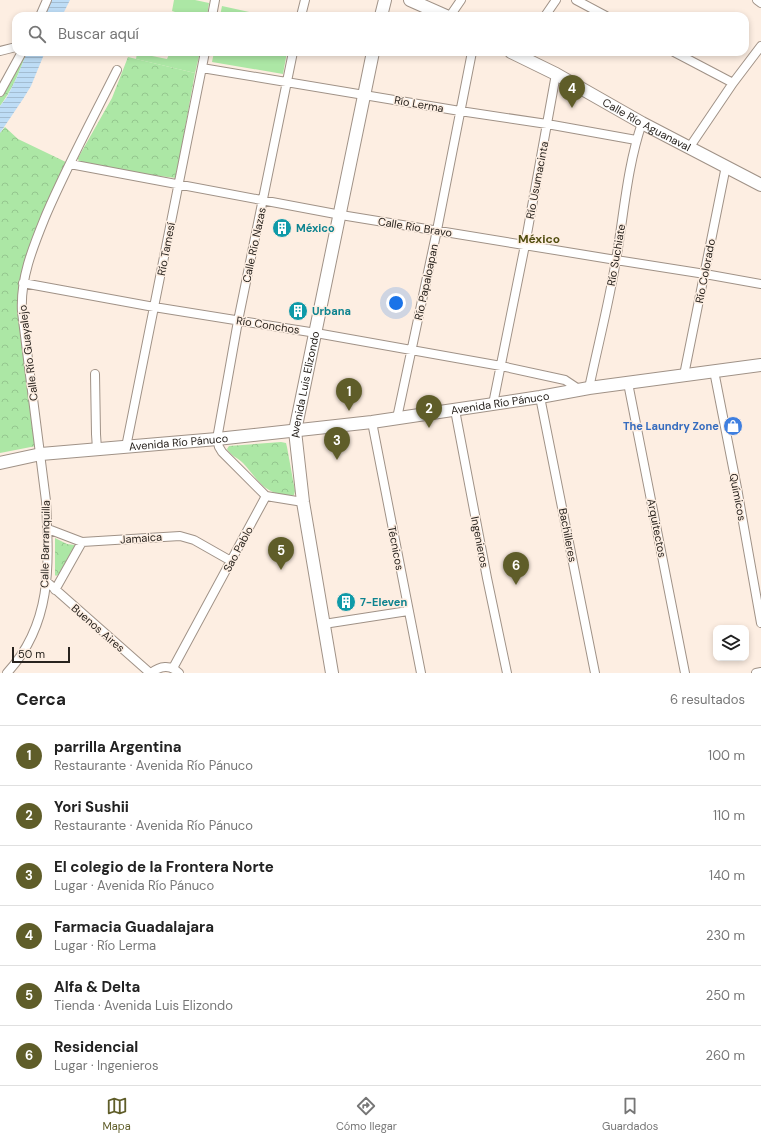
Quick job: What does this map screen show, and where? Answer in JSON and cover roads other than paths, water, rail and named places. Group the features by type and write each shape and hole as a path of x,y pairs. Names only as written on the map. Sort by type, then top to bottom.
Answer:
{"street":[{"path":"42,12 47,0"},
{"path":"213,12 215,0"},
{"path":"302,12 305,0"},
{"path":"383,12 385,0"},
{"path":"410,0 437,12"},
{"path":"453,12 461,0"},
{"path":"548,12 556,0"},
{"path":"576,0 598,12"},
{"path":"757,0 761,3"},
{"path":"689,148 733,83 761,46"},
{"path":"0,51 12,48"},
{"path":"0,92 20,56"},
{"name":"Río Tamesí","path":"126,447 204,56"},
{"name":"Calle Río Nazas","path":"217,439 238,321 292,56"},
{"name":"Avenida Luis Elizondo","path":"332,673 303,502 295,431 372,56"},
{"name":"Río Papaloapan","path":"397,418 437,230 471,56"},
{"name":"Calle Río Aguanaval","path":"522,56 689,148 759,181"},
{"path":"682,56 733,83"},
{"name":"Río Lerma","path":"202,68 365,94 460,112 548,124 636,140"},
{"name":"Calle Río Guayalejo","path":"41,454 22,312 23,283 30,256 39,234 70,164 117,70"},
{"name":"Río Usumacinta","path":"493,404 525,245 556,74"},
{"name":"Río Suchiate","path":"585,389 616,260 636,140 642,123"},
{"name":"Calle Río Bravo","path":"70,164 340,215 761,284"},
{"name":"Río Colorado","path":"684,375 726,166"},
{"name":"Río Conchos","path":"23,283 154,307 316,332 411,349 565,380 585,389"},
{"name":"Avenida Río Pánuco","path":"0,463 41,454 217,439 372,422 585,389 761,365"},
{"name":"Químicos","path":"714,371 759,595 761,623"},
{"path":"95,374 97,450"},
{"name":"Arquitectos","path":"628,384 685,673"},
{"name":"Bachilleres","path":"540,397 595,673"},
{"name":"Ingenieros","path":"455,410 507,673"},
{"name":"Técnicos","path":"372,422 421,673"},
{"path":"217,439 222,452 266,496 303,502"},
{"name":"Calle Barranquilla","path":"7,673 16,664 35,631 41,613 46,582 48,529 41,454"},
{"name":"Sao Pablo","path":"176,670 231,561 266,496"},
{"name":"Jamaica","path":"48,529 82,542 180,536 200,543 231,561"},
{"path":"55,590 82,542"},
{"name":"Buenos Aires","path":"46,582 150,673"},
{"path":"324,624 408,611"},
{"path":"150,673 157,668 164,666 176,670"},
{"path":"756,673 761,672"}],"water":[{"path":"51,0 70,0 64,12 45,12"},
{"path":"25,56 43,56 31,86 0,133 0,106 7,97"}],"place":[{"name":"Farmacia Guadalajara","path":"572,108"},
{"name":"México","path":"282,228"},
{"name":"Urbana","path":"298,311"},
{"name":"parrilla Argentina","path":"349,411"},
{"name":"The Laundry Zone","path":"733,426"},
{"name":"Yori Sushii","path":"429,428"},
{"name":"El colegio de la Frontera Norte","path":"337,460"},
{"name":"Alfa & Delta","path":"281,570"},
{"name":"Residencial","path":"516,585"},
{"name":"7-Eleven","path":"346,602"}],"district":[{"name":"México","path":"539,239"}]}
